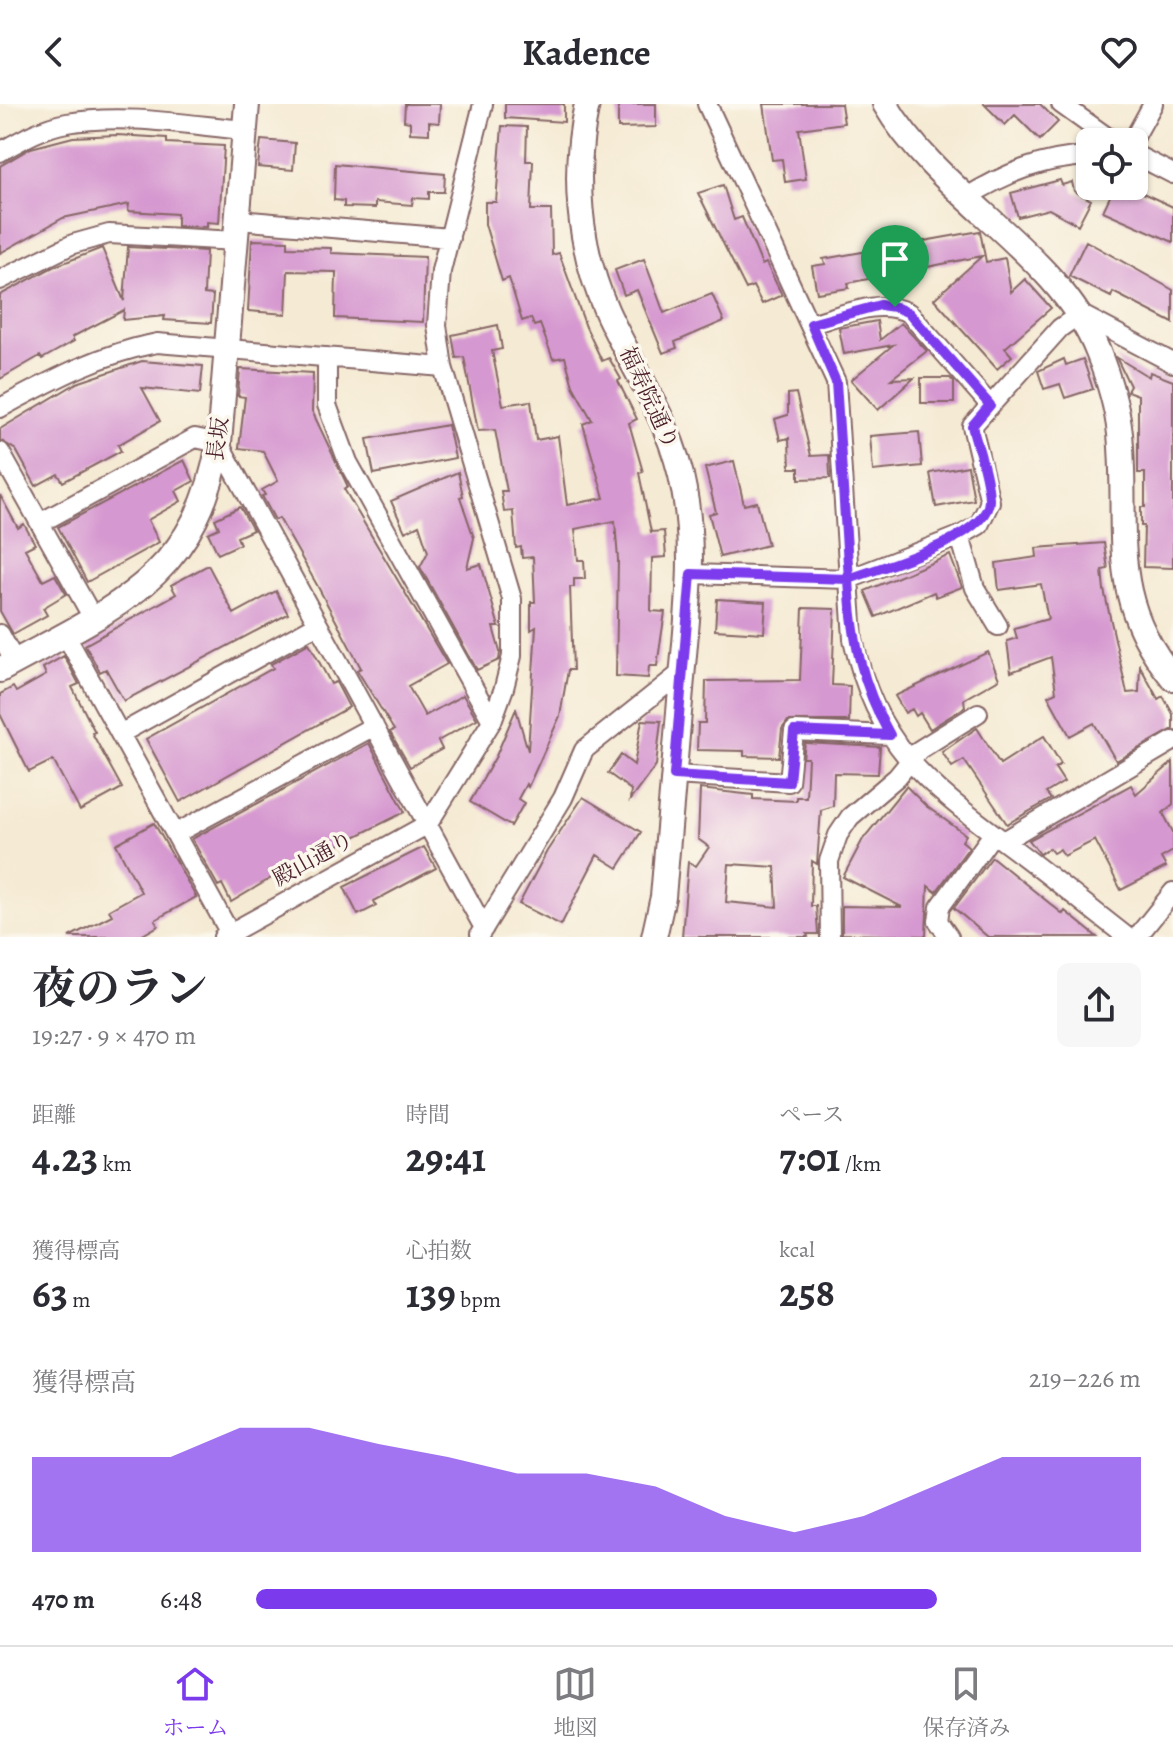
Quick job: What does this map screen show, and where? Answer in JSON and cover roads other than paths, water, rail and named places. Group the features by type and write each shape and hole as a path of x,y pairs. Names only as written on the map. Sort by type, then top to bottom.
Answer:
{"street":[{"name":"長坂","path":"8,666 93,618 156,576 181,547 204,504 213,480 219,443 247,104"},
{"path":"428,824 492,721 512,656 512,599 443,367 437,299 483,104"},
{"name":"福寿院通り","path":"587,104 579,185 586,247 607,312 660,415 676,455 689,519 691,574 663,897 654,937"},
{"path":"707,104 836,382 853,639 861,673 890,735 908,761 943,796 1127,937"},
{"path":"885,104 902,133 1057,285 1080,314 1109,383 1120,430 1121,541 1126,587 1143,635 1173,678"},
{"path":"1061,104 1094,128"},
{"path":"1140,128 1153,104"},
{"path":"0,152 29,136 67,123 126,112 245,130"},
{"path":"965,198 1023,166 1057,157 1076,156"},
{"path":"1148,161 1173,174"},
{"path":"0,280 73,244 109,234 237,230 450,238"},
{"path":"811,324 880,305 909,313 990,405"},
{"path":"691,574 849,579 960,536 979,525 990,502 972,426 1060,328 1080,314"},
{"path":"1080,314 1173,363"},
{"path":"0,408 67,372 118,350 157,343 443,367"},
{"path":"327,357 327,405 348,462 492,721"},
{"path":"40,523 195,438 219,443 428,824 482,932"},
{"path":"0,452 93,618"},
{"path":"960,536 975,588 998,626"},
{"path":"120,734 318,624"},
{"path":"0,634 8,666"},
{"path":"65,634 228,936"},
{"path":"482,932 563,798 584,750 682,672"},
{"path":"830,937 829,861 838,835 850,817 897,777 919,750 978,713"},
{"path":"175,834 374,726"},
{"path":"674,775 789,782 794,731 890,735"},
{"path":"949,937 938,921 940,907 999,838 1173,741"},
{"name":"殿山通り","path":"228,936 428,824"},
{"path":"1137,937 1173,892"}]}
